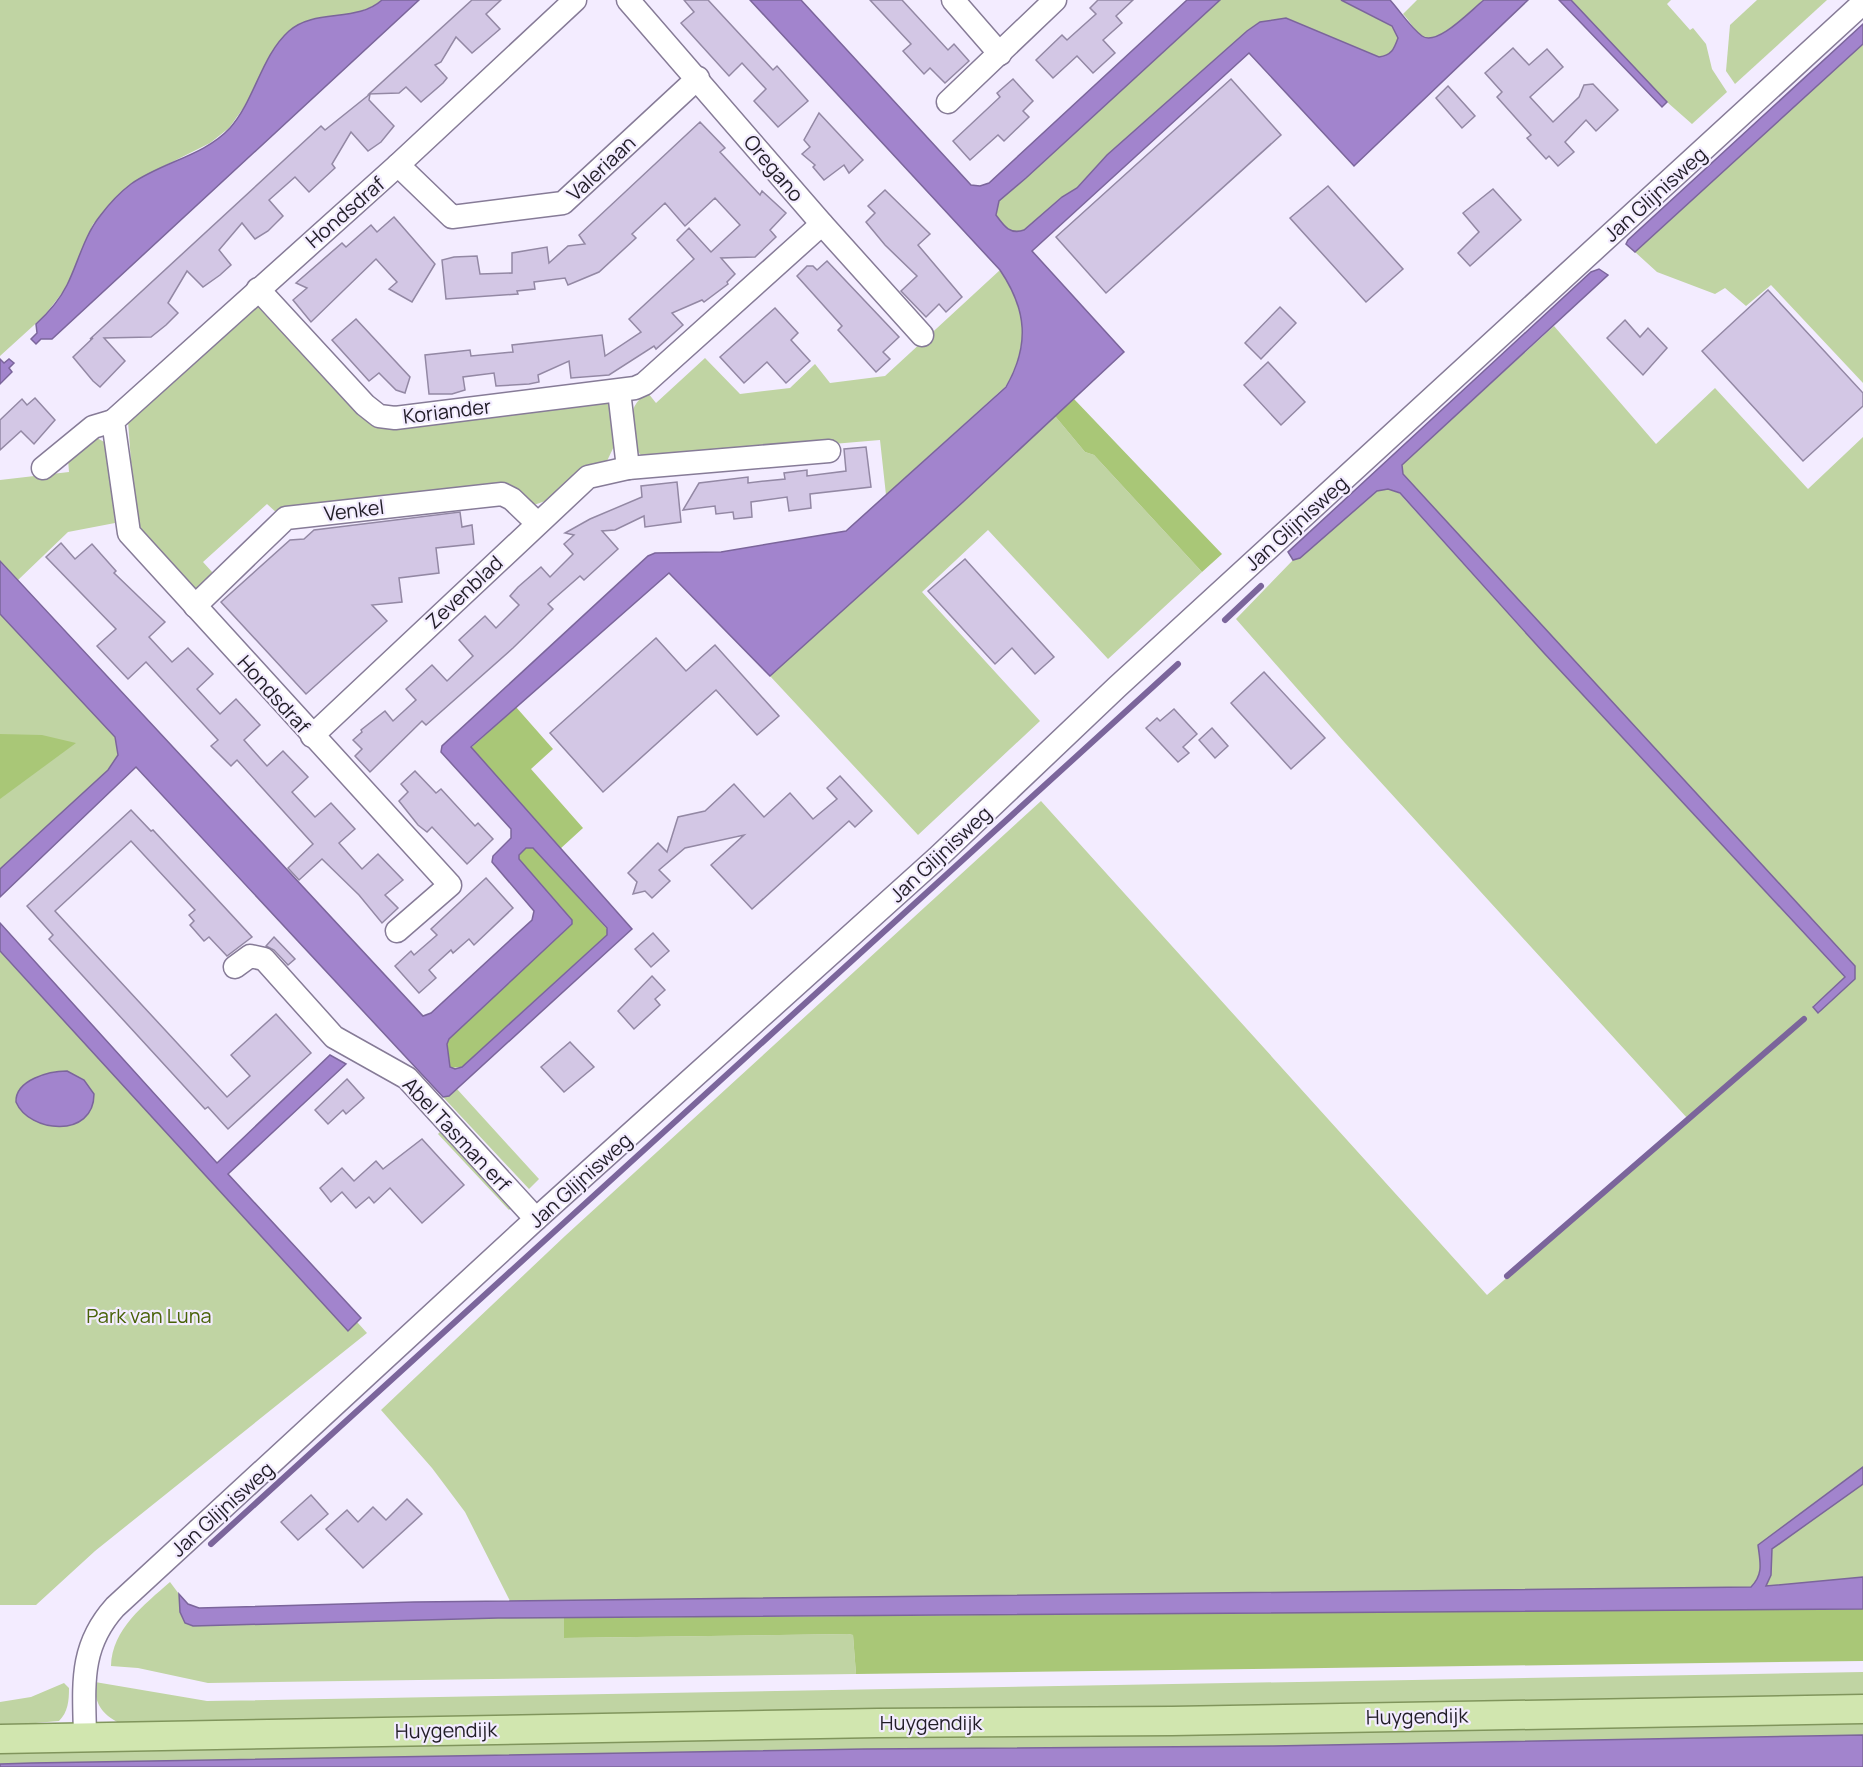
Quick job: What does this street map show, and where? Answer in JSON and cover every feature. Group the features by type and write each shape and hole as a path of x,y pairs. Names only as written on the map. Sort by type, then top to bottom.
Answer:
{"main road":[{"name":"Huygendijk","path":"0,1738 1863,1709"}],"street":[{"name":"Hondsdraf","path":"43,468 93,427 113,421 398,165 575,0"},
{"name":"Oregano","path":"628,0 698,78 822,224 922,335"},
{"path":"953,0 1000,54"},
{"path":"948,102 1055,0"},
{"name":"Jan Glijnisweg","path":"85,1736 84,1677 87,1656 98,1628 110,1612 536,1219 937,858 1117,687 1863,3"},
{"name":"Valeriaan","path":"398,165 452,217 563,203 698,78"},
{"name":"Koriander","path":"258,289 365,405 379,416 395,418 619,391 644,384 822,224"},
{"path":"619,391 627,468"},
{"name":"Hondsdraf","path":"113,421 129,533 450,885 397,931"},
{"name":"Zevenblad","path":"312,736 588,477 627,468 830,451"},
{"name":"Venkel","path":"195,606 286,518 502,494 512,499 537,523"},
{"name":"Abel Tasman erf","path":"235,967 250,956 264,959 334,1037 406,1078 536,1219"}],"green space":[{"path":"0,0 382,0 356,13 331,17 274,51 244,107 229,128 210,143 158,169 93,224 66,288 44,316 0,356"},
{"path":"1220,0 1341,0 1392,26 1398,38 1392,51 1379,57 1286,18 1260,22 1107,155 1077,188 1062,197 1024,230 1015,231 1005,226 996,215 999,201"},
{"path":"1417,0 1484,0 1445,32 1428,38 1421,36 1403,14"},
{"path":"1571,0 1671,0 1667,4 1690,30 1693,28 1706,44 1712,69 1727,92 1692,124 1667,102"},
{"path":"1757,0 1827,0 1735,84 1726,71 1730,25"},
{"path":"1863,44 1863,383 1771,285 1746,306 1725,288 1715,294 1657,272 1635,252"},
{"path":"1000,270 1016,299 1022,327 1022,341 1014,371 1006,386 886,495 880,440 646,460 634,448 631,424 636,404 648,393 656,403 705,358 740,394 790,388 815,364 830,383 885,376"},
{"path":"247,306 260,307 371,423 613,400 617,440 607,461 587,465 551,499 531,506 513,487 502,482 281,511 278,514 267,504 203,562 213,573 194,591 136,529 128,421"},
{"path":"1554,326 1656,444 1715,388 1808,489 1863,437 1863,1577 1765,1587 510,1601 465,1512 432,1468 381,1410 565,1236 1041,801 1487,1295 1688,1119 1345,743 1236,619 1293,560 1300,558 1377,491 1388,489 1399,493 1845,978 1813,1006 1819,1013 1855,966 1403,474 1402,465"},
{"path":"1074,399 1222,554 1202,572 1094,455 1085,452 1055,416"},
{"path":"1055,416 1085,452 1094,455 1202,572 1108,659 988,530 922,592 1040,721 918,835 770,676"},
{"path":"97,438 108,444 115,523 68,532 18,580 0,561 0,480 69,472 68,459"},
{"path":"0,579 150,744 0,892"},
{"path":"516,707 553,749 531,769 583,828 560,849 471,748"},
{"path":"0,734 42,735 76,743 0,799"},
{"path":"526,848 533,848 607,929 607,935 462,1067 450,1068 447,1044 449,1039 572,924 572,920 519,859 519,855"},
{"name":"Park van Luna","path":"0,927 367,1333 95,1551 36,1605 0,1605"},
{"path":"457,1089 539,1179 529,1189 443,1097 449,1096"},
{"path":"443,1129 514,1205 509,1210 438,1134"},
{"path":"170,1582 179,1594 180,1612 564,1618 565,1638 848,1634 853,1635 856,1674 208,1683 138,1668 111,1666 117,1640 123,1629 140,1609"},
{"path":"1863,1609 1863,1661 856,1674 853,1635 848,1634 564,1638 564,1618"},
{"path":"1863,1672 1863,1696 119,1723 100,1707 95,1689 95,1682 207,1701"},
{"path":"64,1683 69,1688 68,1702 59,1721 0,1726 0,1702 31,1697"},
{"path":"1863,1716 1863,1735 1273,1746 865,1749 0,1764 0,1746"}],"shaded area":[{"path":"382,0 419,0 52,339 41,339 36,344 31,339 37,333 36,324 64,290 94,224 118,195 143,176 220,138 239,117 271,53 289,31 311,20 361,11"},
{"path":"750,0 801,0 971,185 980,186 989,183 1187,0 1220,0 999,201 996,215 1005,226 1019,231 1024,230 1062,197 1077,188 1107,155 1260,22 1286,18 1379,57 1392,51 1398,38 1392,26 1341,0 1390,0 1413,28 1428,38 1445,32 1484,0 1528,0 1354,166 1249,53 1032,251 1124,352 963,502 770,676 669,573 471,747 632,929 449,1096 443,1097 136,767 0,897 0,869 108,770 118,755 115,737 0,614 0,561 423,1016 431,1013 532,920 534,911 492,862 493,856 511,838 511,829 441,752 442,746 648,556 655,553 721,552 846,531 1006,387 1019,357 1022,328 1016,299 1000,270","holes":["526,848 533,848 607,928 607,935 462,1067 455,1069 450,1067 447,1044 449,1039 572,924 572,920 519,859 519,855"]},
{"path":"1559,0 1571,0 1667,102 1662,107"},
{"path":"1863,24 1863,44 1635,252 1626,244 1628,240"},
{"path":"1599,269 1608,275 1402,465 1403,474 1855,966 1855,979 1818,1013 1813,1007 1845,977 1544,653 1400,493 1388,489 1377,491 1300,558 1293,560 1288,552 1591,272"},
{"path":"0,359 4,363 9,359 14,363 9,368 12,372 0,384"},
{"path":"0,923 217,1163 330,1055 346,1064 228,1174 361,1318 348,1331 0,951"},
{"path":"67,1071 84,1080 94,1094 91,1109 84,1119 60,1127 46,1125 23,1112 16,1102 21,1088 34,1078"},
{"path":"1863,1467 1863,1484 1772,1549 1771,1575 1766,1586 1863,1577 1863,1609 498,1618 193,1626 185,1623 180,1612 179,1594 188,1604 199,1608 414,1602 1751,1587 1759,1572 1758,1545"},
{"path":"1863,1735 1863,1767 0,1767 0,1764 32,1763 865,1749 1273,1746"}],"building":[{"path":"472,0 501,0 486,14 500,29 472,53 456,37 441,62 435,65 447,78 443,83 421,102 406,87 399,93 369,94"},
{"path":"684,0 708,0 773,70 777,66 808,101 778,127 754,101 766,89 742,63 729,76 681,23 694,12"},
{"path":"870,0 902,0 948,50 954,44 969,61 945,83 930,68 924,74 903,51 911,44"},
{"path":"1098,0 1133,0 1116,16 1122,23 1103,40 1115,53 1093,73 1077,56 1053,78 1036,60 1062,35 1067,40 1096,14 1090,8"},
{"path":"1513,48 1529,65 1547,49 1563,67 1530,97 1553,122 1579,97 1584,85 1593,84 1618,110 1596,131 1586,120 1565,142 1574,152 1558,166 1549,156 1546,159 1527,138 1531,135 1497,97 1502,92 1485,73"},
{"path":"1013,79 1033,101 1023,111 1029,117 1004,141 998,135 970,160 953,141 1000,97 997,93"},
{"path":"1231,79 1281,135 1106,293 1056,237"},
{"path":"1448,86 1475,116 1462,128 1436,98"},
{"path":"370,94 369,100 394,126 381,142 368,151 351,132 332,164 335,168 309,192 295,177 269,200 283,216 268,231 255,239 242,223 219,250 231,265 220,275 203,287 187,271 168,303 178,313 166,325 151,337 104,338 125,361 100,387 93,381 73,357 93,338 90,339 321,126 325,130"},
{"path":"819,113 863,160 849,173 844,165 824,180 813,167 815,165 802,154 810,147 804,140"},
{"path":"700,122 725,148 720,152 760,195 762,191 786,213 770,230 776,237 755,257 721,258 735,274 727,282 728,284 704,302 702,300 672,313 683,325 656,349 654,346 609,375 571,378 569,361 538,375 539,382 496,386 494,373 463,377 465,390 452,394 429,394 425,355 470,350 471,356 513,352 512,345 602,335 605,356 641,332 629,319 694,259 677,240 689,228 711,252 740,225 715,198 685,226 665,203 632,234 636,238 599,272 568,285 565,278 534,282 535,289 517,291 518,294 446,299 442,260 477,256 480,274 512,273 512,253 547,247 549,263 568,246 585,244 579,235"},
{"path":"1328,186 1403,269 1366,302 1290,218"},
{"path":"1493,189 1521,220 1470,266 1458,253 1479,232 1463,213"},
{"path":"885,190 930,234 918,245 962,297 946,312 939,304 926,317 901,291 917,276 885,245 866,222 875,213 868,206"},
{"path":"394,217 435,264 412,302 389,289 397,282 376,259 311,322 293,300 307,288 296,283 342,243 346,247 371,225 377,232"},
{"path":"827,261 899,337 883,352 890,359 876,372 838,330 842,326 797,276 807,266 813,266 817,270"},
{"path":"1768,290 1863,393 1863,406 1803,461 1702,351"},
{"path":"1280,307 1296,323 1261,359 1245,343"},
{"path":"775,308 798,333 791,340 810,361 786,383 767,362 744,383 720,357"},
{"path":"356,319 410,377 405,393 396,390 379,373 369,381 332,340"},
{"path":"1625,320 1640,337 1648,328 1667,348 1643,375 1607,338"},
{"path":"1268,362 1305,402 1281,425 1244,385"},
{"path":"35,398 55,420 34,444 21,431 0,450 0,420 22,399 27,405"},
{"path":"866,447 871,487 810,494 811,508 789,511 787,497 751,502 752,517 734,519 733,512 716,514 715,506 683,510 699,483 748,477 748,483 785,479 784,473 807,470 807,476 846,471 844,449"},
{"path":"677,482 681,522 645,527 644,516 615,530 602,531 618,549 584,580 580,576 548,604 553,609 513,648 426,725 422,721 370,772 355,756 362,749 353,740 362,732 361,730 385,711 393,721 416,700 406,689 432,665 447,681 473,656 459,640 485,616 496,628 519,605 510,596 518,587 541,567 550,577 573,554 564,544 574,535 565,533 590,519 642,497 641,486"},
{"path":"460,512 462,527 472,525 474,544 436,548 439,573 399,578 402,602 372,605 387,621 306,694 221,602 290,540 304,539 314,530"},
{"path":"61,543 75,559 92,544 116,571 114,573 165,622 149,637 172,662 188,648 213,674 197,689 220,714 236,699 260,725 244,740 267,766 283,751 308,777 292,792 315,817 331,803 355,829 339,843 362,869 378,854 403,880 385,895 398,908 382,923 359,895 322,859 299,880 288,868 313,844 237,760 231,766 211,746 218,740 146,662 128,679 97,646 116,629 46,557"},
{"path":"965,559 1054,657 1035,674 1012,648 995,664 928,591"},
{"path":"656,638 686,671 715,645 779,716 757,735 716,690 603,792 550,733"},
{"path":"1264,672 1325,738 1291,769 1231,703"},
{"path":"1174,709 1197,734 1183,747 1189,753 1178,762 1146,728 1157,718 1160,721"},
{"path":"1212,728 1228,746 1215,758 1199,740"},
{"path":"415,771 436,793 441,789 475,826 478,823 493,839 467,864 432,827 427,832 418,825 399,801 408,792 401,784"},
{"path":"840,776 872,811 855,827 849,821 752,909 711,865 744,835 685,848 659,870 670,881 652,898 645,891 633,894 637,882 628,873 658,843 667,852 678,817 705,811 734,784 764,817 790,793 813,819 837,799 827,788"},
{"path":"131,810 151,831 153,830 252,937 227,956 209,937 204,941 190,925 194,921 189,915 195,910 131,841 55,911 227,1097 250,1076 231,1055 276,1014 311,1053 228,1129 208,1107 205,1109 49,939 53,935 27,906"},
{"path":"486,878 513,908 474,945 469,939 453,953 451,950 429,970 436,978 419,993 395,966 411,951 414,955 437,935 431,929"},
{"path":"653,933 669,951 651,967 635,949"},
{"path":"274,937 295,959 288,965 274,950 266,946"},
{"path":"652,976 665,990 655,999 660,1005 634,1029 618,1011"},
{"path":"570,1042 594,1067 564,1092 541,1067"},
{"path":"347,1079 364,1098 346,1114 343,1110 328,1124 315,1110"},
{"path":"422,1139 464,1185 422,1223 390,1188 374,1203 369,1197 356,1208 342,1192 331,1202 320,1188 342,1168 354,1181 376,1161 383,1169"},
{"path":"311,1495 328,1514 298,1540 281,1522"},
{"path":"407,1499 422,1514 363,1568 326,1529 347,1510 358,1522 373,1507 386,1520"}],"waterway":[{"path":"1225,620 1261,586"},
{"path":"211,1544 1178,664"},
{"path":"1507,1276 1804,1019"}]}
